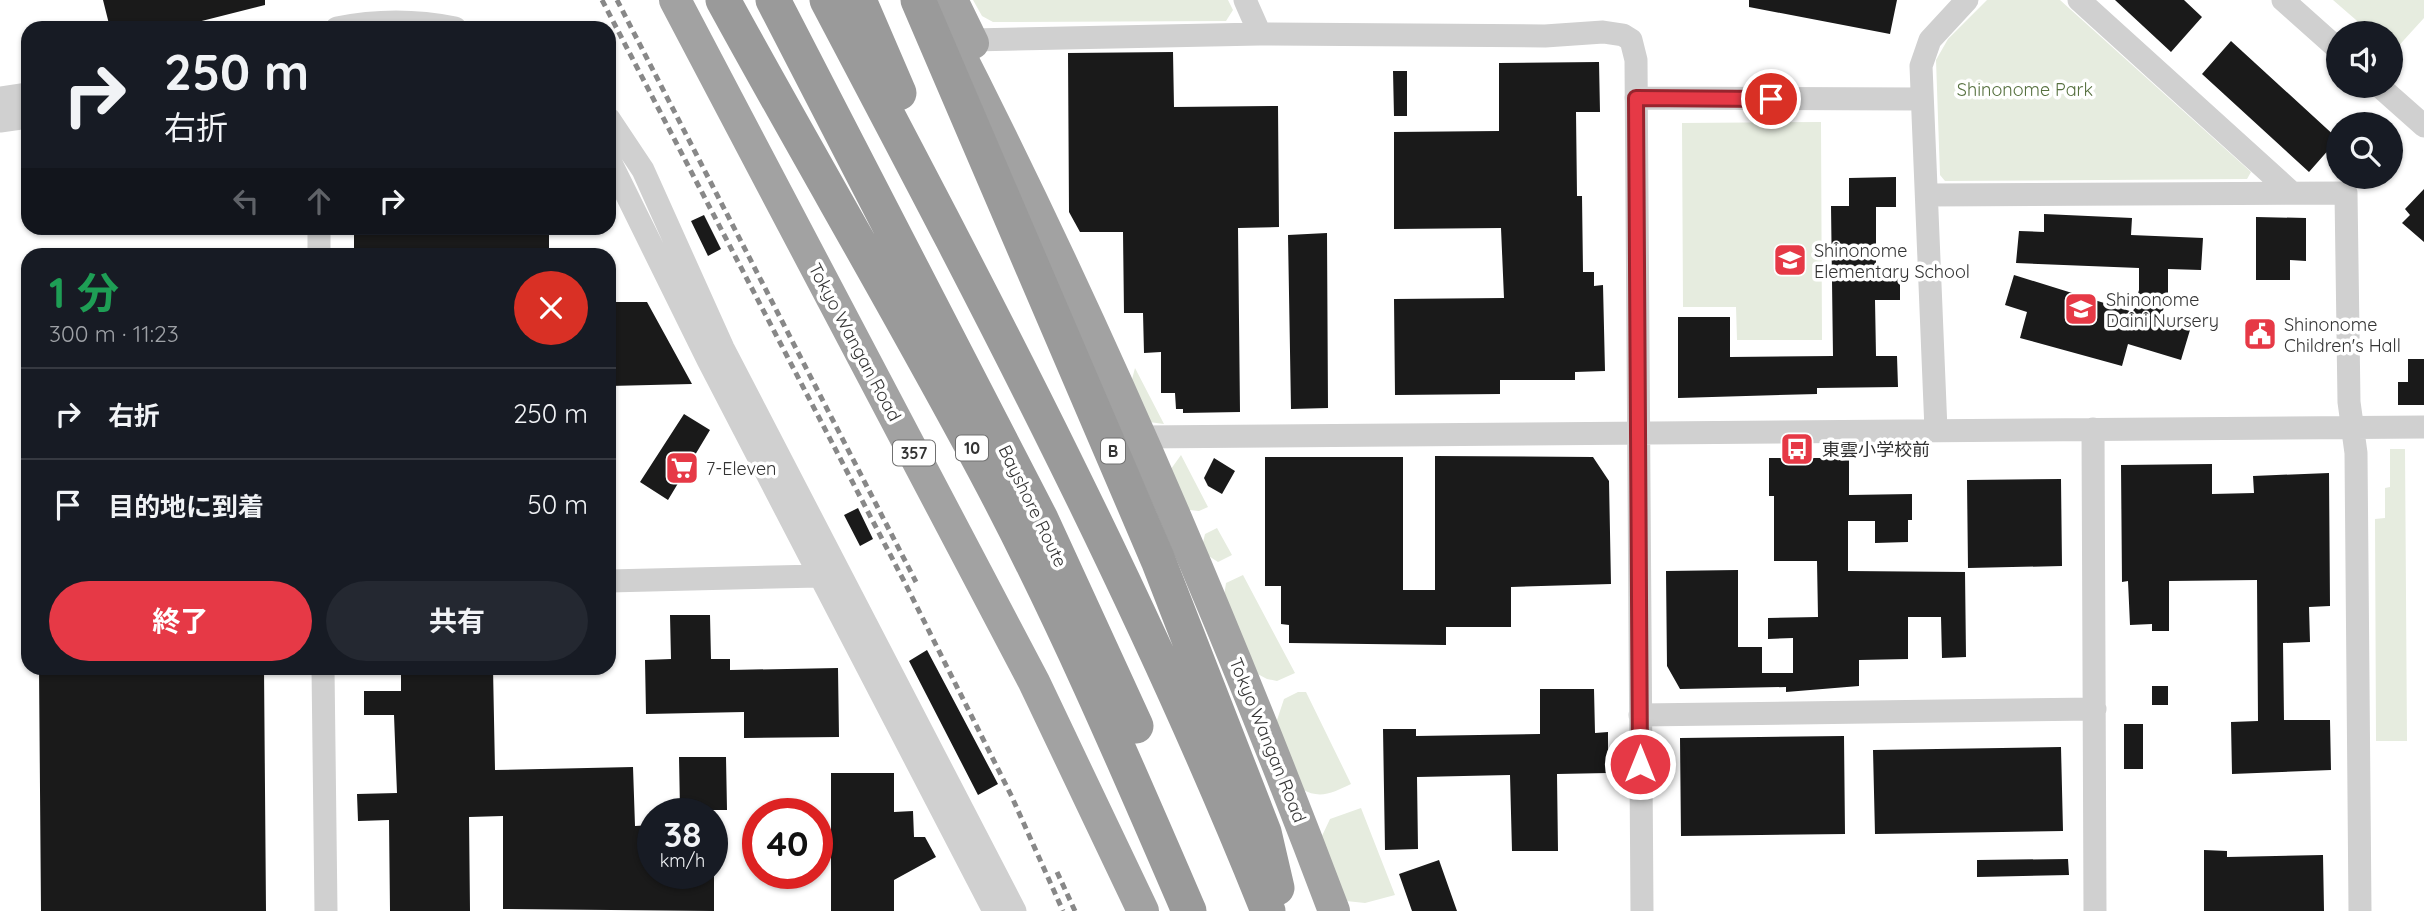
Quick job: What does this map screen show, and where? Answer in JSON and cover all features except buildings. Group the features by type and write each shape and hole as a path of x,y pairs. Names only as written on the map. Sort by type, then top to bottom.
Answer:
{"highway":[{"name":"357","path":"653,0 805,281 854,338"},
{"name":"Tokyo Wangan Road","path":"676,0 1034,682 1143,911"},
{"name":"10","path":"723,0 1001,502 1105,718 1189,911"},
{"path":"749,0 848,184 1041,519"},
{"name":"Bayshore Route","path":"773,0 1041,519 1134,722 1214,911"},
{"path":"827,0 1083,501 1172,682 1268,911"},
{"path":"859,0 930,166 1065,446 1083,501"},
{"name":"B","path":"918,0 1163,572 1264,832 1281,911"},
{"name":"Tokyo Wangan Road","path":"932,0 1063,266 1198,566 1265,729 1334,911"},
{"path":"952,0 972,40 1063,266"}],"street":[{"path":"1245,0 1260,34"},
{"path":"1936,430 1922,66 1925,47 1967,0"},
{"path":"2079,0 2292,193"},
{"path":"2283,0 2326,38"},
{"path":"972,40 1260,34 1545,36 1603,32 1623,35 1631,40 1634,48 1636,98 1642,911"},
{"path":"0,98 21,95"},
{"path":"1636,98 1922,99"},
{"path":"2392,98 2424,126"},
{"path":"0,121 21,118"},
{"path":"616,130 643,170 723,348 1015,911"},
{"path":"616,173 708,360 994,911"},
{"path":"1927,195 2346,193 2351,428 2356,453 2360,911"},
{"path":"1139,437 2424,427"},
{"path":"2093,429 2095,911"},
{"path":"616,581 820,576"},
{"path":"323,675 326,911"},
{"path":"1640,715 2095,709"}],"green space":[{"path":"973,0 1228,0 1233,10 1226,21 993,22 982,16"},
{"name":"Shinonome Park","path":"1987,0 2060,0 2251,172 2247,179 1945,181 1940,175 1936,60 1948,39"},
{"path":"2333,0 2424,0 2424,18 2403,41 2403,21 2357,21"},
{"path":"1821,122 1822,340 1737,340 1736,307 1683,307 1682,123"},
{"path":"1135,368 1164,424 1149,422 1129,391"},
{"path":"2390,449 2405,449 2407,741 2376,741 2375,519 2385,518 2385,488 2390,487"},
{"path":"1181,455 1208,507 1199,511 1189,510 1171,469"},
{"path":"1217,528 1232,555 1218,562 1201,551 1205,534"},
{"path":"1243,575 1295,673 1277,681 1252,671 1223,603 1226,583"},
{"path":"1298,692 1306,692 1351,784 1321,794 1302,789 1275,726 1284,699"},
{"path":"1361,808 1395,895 1365,903 1346,901 1321,838 1330,819"}],"railway":[{"path":"602,0 613,21"},
{"path":"617,0 916,582"},
{"path":"616,27 906,585 1011,795 1063,911"},
{"path":"1057,872 1075,911"}],"place":[{"name":"Shinonome Elementary School","path":"1790,260"},
{"name":"Shinonome Daini Nursery","path":"2081,309"},
{"name":"Shinonome Children's Hall","path":"2260,334"},
{"name":"東雲小学校前","path":"1797,449"},
{"name":"7-Eleven","path":"682,468"}],"route":[{"path":"1640,764 1636,98 1771,99"}]}
